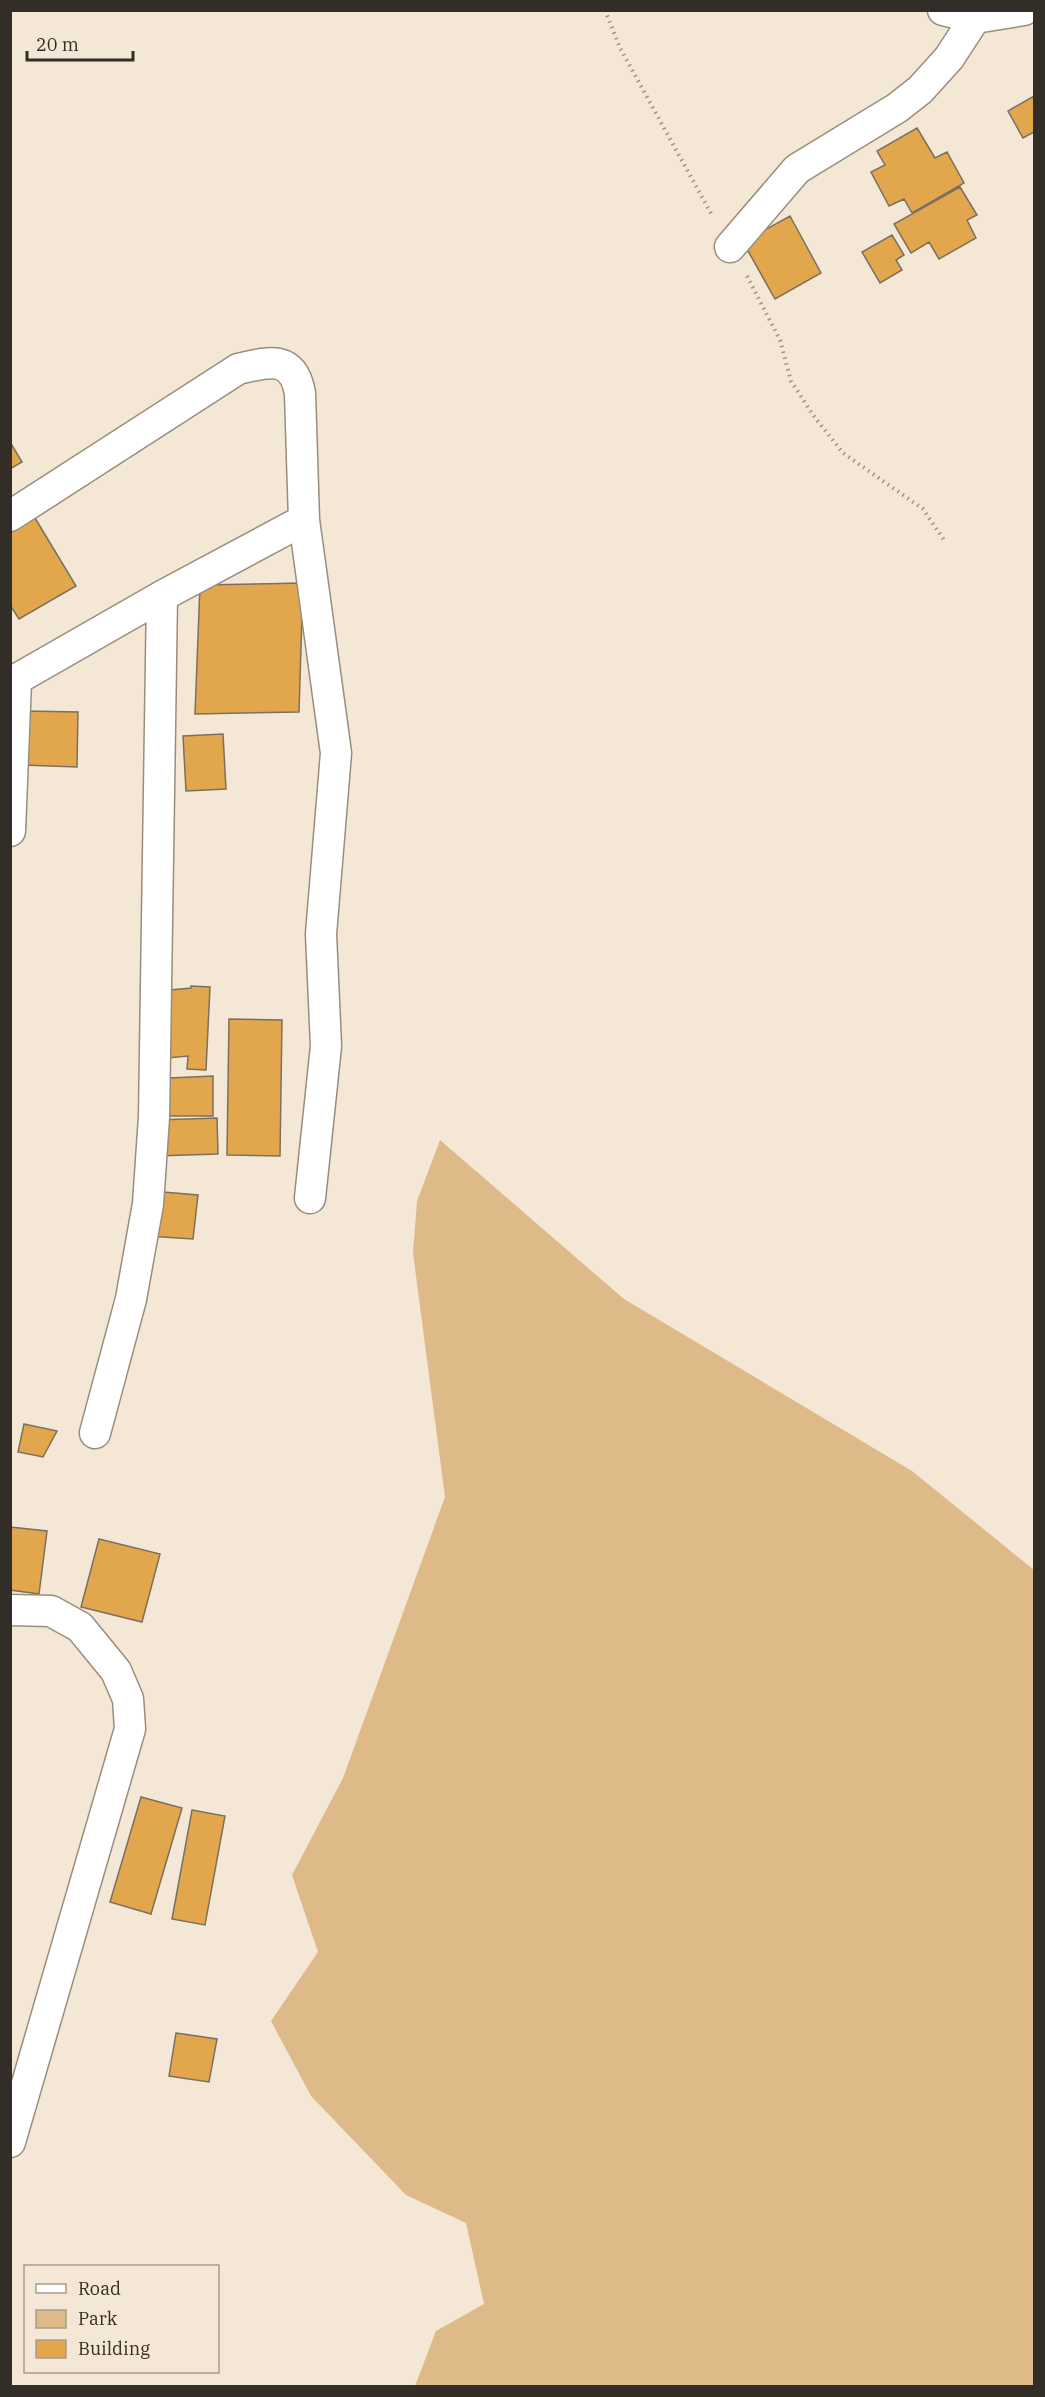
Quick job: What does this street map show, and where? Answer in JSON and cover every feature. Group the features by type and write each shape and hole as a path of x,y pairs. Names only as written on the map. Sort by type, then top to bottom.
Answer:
{"street":[{"path":"943,10 975,18 1024,10"},
{"path":"730,247 797,169 897,108 920,90 949,58 975,18"},
{"path":"10,516 238,369 267,362 287,366 297,376 300,393 304,520 336,753 321,934 326,1046 310,1198"},
{"path":"10,831 13,682 162,596 304,520"},
{"path":"95,1433 131,1299 148,1204 154,1116 162,596"},
{"path":"10,1610 51,1611 80,1627 116,1671 128,1699 130,1729 10,2142"}],"path":[{"path":"605,10 620,48 780,340 791,381 813,415 843,453 923,509 944,540"}],"green space":[{"path":"440,1140 624,1299 912,1471 1034,1570 1034,2386 415,2386 436,2331 484,2304 466,2223 406,2195 311,2096 271,2021 318,1952 292,1875 343,1778 445,1497 413,1253 417,1201"}],"building":[{"path":"1034,96 1034,132 1023,138 1008,111"},
{"path":"917,128 935,158 947,152 964,183 912,213 904,199 889,206 871,172 885,165 877,151"},
{"path":"960,187 977,215 967,220 976,238 939,259 929,242 911,253 894,224"},
{"path":"790,216 821,273 775,299 743,242"},
{"path":"892,235 904,255 896,260 902,270 880,283 862,252"},
{"path":"10,442 22,462 10,469"},
{"path":"35,518 76,586 19,619 10,605 10,533"},
{"path":"303,583 299,712 195,714 200,585"},
{"path":"25,711 78,712 77,767 23,765"},
{"path":"223,734 226,789 186,791 183,736"},
{"path":"191,986 210,987 206,1070 187,1069 188,1056 157,1059 160,991 191,988"},
{"path":"229,1019 282,1020 280,1156 227,1155"},
{"path":"213,1076 213,1116 155,1116 169,1078"},
{"path":"217,1118 218,1154 156,1156 156,1120"},
{"path":"151,1191 198,1195 193,1239 147,1236"},
{"path":"24,1424 57,1431 43,1457 18,1452"},
{"path":"10,1527 47,1531 39,1594 10,1590"},
{"path":"99,1539 160,1554 142,1622 81,1607"},
{"path":"141,1797 182,1808 151,1914 110,1902"},
{"path":"192,1810 225,1816 205,1925 172,1919"},
{"path":"176,2033 217,2039 209,2082 169,2076"}]}
